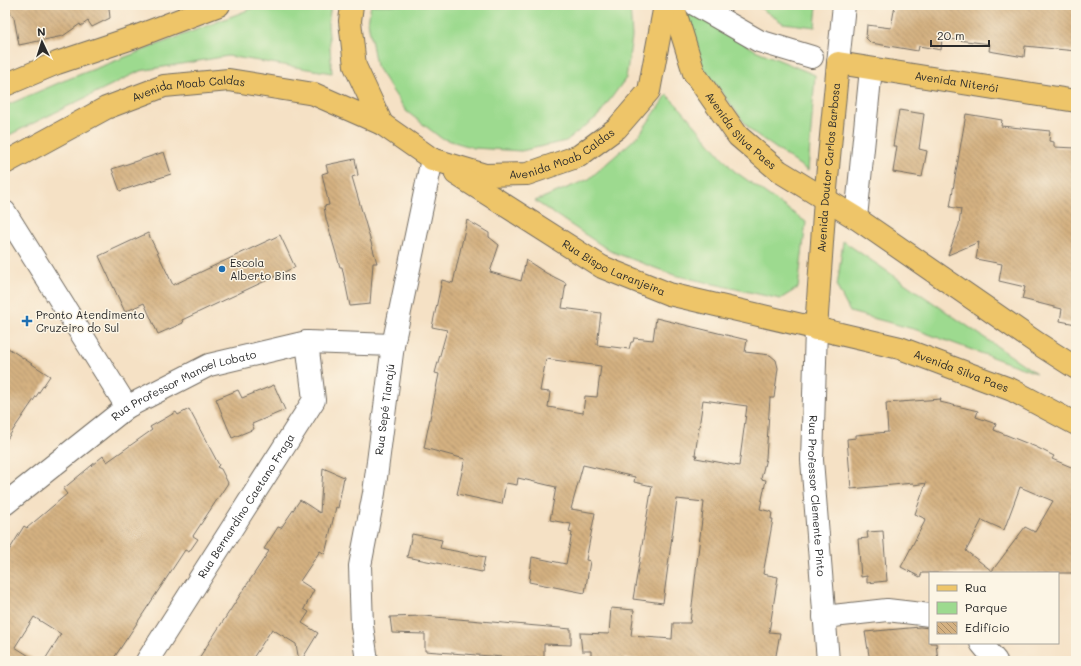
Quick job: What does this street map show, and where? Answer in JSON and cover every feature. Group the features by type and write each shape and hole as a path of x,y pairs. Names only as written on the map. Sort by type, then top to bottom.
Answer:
{"main road":[{"path":"5,85 57,63 135,37 219,5"},
{"name":"Avenida Moab Caldas","path":"352,5 350,21 355,66 382,124"},
{"name":"Avenida Moab Caldas","path":"5,163 106,108 164,86 229,80 314,94 382,124 432,160 485,175 527,174 579,156 617,128 649,91 665,5"},
{"name":"Avenida Silva Paes","path":"672,5 694,73 738,136 779,171 856,218 1076,368"},
{"name":"Avenida Doutor Carlos Barbosa","path":"816,329 825,199 838,63"},
{"name":"Avenida Niterói","path":"838,63 1076,101"},
{"name":"Rua Bispo Laranjeira","path":"432,160 602,267 669,294 816,329"},
{"name":"Avenida Silva Paes","path":"816,329 900,348 1012,390 1076,424"}],"street":[{"path":"696,5 759,41 812,57"},
{"name":"Avenida Doutor Carlos Barbosa","path":"838,63 844,5"},
{"path":"856,218 871,68"},
{"name":"Rua Sepé Tiarajú","path":"367,661 362,626 360,566 374,493 393,345 432,160"},
{"path":"5,212 126,407"},
{"name":"Rua Professor Clemente Pinto","path":"816,329 812,460 828,661"},
{"name":"Rua Professor Manoel Lobato","path":"5,504 126,407 209,365 307,342 393,345"},
{"name":"Rua Bernardino Caetano Fraga","path":"147,661 314,400 307,342"},
{"path":"824,617 887,610 929,615"},
{"path":"981,644 996,661"}],"green space":[{"path":"261,5 331,5 328,24 332,73 228,56 140,71 5,137 5,106 63,81"},
{"path":"371,5 630,5 632,37 626,78 598,116 566,141 521,151 474,148 441,138 406,111 376,66 368,22"},
{"path":"756,5 817,5 815,27 783,23"},
{"path":"693,10 755,50 815,75 808,171 750,130 699,62 684,20"},
{"path":"667,95 681,109 733,170 806,222 798,288 780,299 674,275 610,251 535,201 589,179 639,135"},
{"path":"843,241 1036,373 917,330 850,312 837,287"}],"building":[{"path":"5,5 113,5 109,8 110,18 92,27 88,21 81,26 80,24 63,36 19,45 14,18"},
{"path":"895,5 976,5 994,7 995,5 1076,5 1076,51 1025,46 1024,57 989,51 990,44 942,38 941,50 919,46 918,51 871,43 866,38 867,25 891,28"},
{"path":"899,110 924,114 919,149 927,151 922,177 893,172 897,146 893,146"},
{"path":"966,114 1002,120 1001,126 1050,131 1049,141 1054,142 1054,147 1076,148 1076,324 1060,321 1062,309 1022,299 1025,287 999,281 1002,264 976,259 979,242 948,255 959,225 961,209 950,207"},
{"path":"164,152 171,174 120,191 112,169"},
{"path":"355,159 358,175 352,177 377,263 373,263 370,304 350,306 342,267 340,267 326,219 324,206 329,205 322,174 328,172 326,165"},
{"path":"467,220 489,233 489,237 499,245 490,272 521,281 526,260 546,273 566,283 562,308 601,313 597,345 629,349 634,338 653,340 656,318 747,340 745,352 770,355 776,360 778,368 774,398 770,398 766,458 761,479 766,480 760,509 772,512 771,519 773,519 763,574 778,577 769,632 780,633 775,661 657,661 624,658 624,661 591,661 591,651 582,651 580,633 609,634 611,608 634,610 631,636 672,639 673,623 690,623 704,502 677,499 663,603 633,599 652,486 634,482 635,477 583,465 571,509 595,513 586,560 590,561 585,593 529,582 532,557 566,564 572,533 569,532 571,524 550,520 556,487 518,478 517,485 506,483 502,504 457,494 465,459 424,448 439,374 435,373 447,330 432,327 442,280 453,283","holes":["546,359 601,366 597,397 585,396 583,413 548,407 550,392 540,391","703,400 747,406 739,466 696,458 697,455 695,455"]},
{"path":"148,233 173,285 280,235 295,267 182,320 183,323 158,334 144,303 125,312 99,256"},
{"path":"5,346 50,376 5,442"},
{"path":"274,385 285,410 252,424 254,429 232,438 216,399 238,390 242,398"},
{"path":"941,399 940,402 978,411 976,417 996,424 994,430 1036,447 1054,456 1052,459 1076,469 1076,573 929,572 922,573 920,577 901,567 926,519 915,514 926,483 851,489 847,439 856,438 856,435 888,432 886,403","holes":["1020,487 1053,501 1035,532 1025,527 992,571 966,551 982,520 1004,530"]},
{"path":"189,409 219,465 217,467 221,469 228,483 193,536 198,539 189,552 185,550 112,661 44,661 61,634 34,617 15,647 37,661 5,661 5,557 24,526 27,528 67,494 63,489 103,456 107,462 152,430 150,427 176,412 178,415"},
{"path":"323,468 344,477 338,508 336,507 325,554 320,551 300,581 314,590 304,609 309,612 302,623 318,633 301,661 299,661 296,644 272,629 251,661 197,661 269,551 264,549 278,527 281,528 300,500 320,513"},
{"path":"883,531 887,581 867,583 867,576 861,577 858,539 868,538 867,532"},
{"path":"412,534 442,540 440,548 485,557 482,572 407,557"},
{"path":"424,616 571,629 571,645 544,644 544,658 516,658 425,651 425,634 392,633 390,617"},
{"path":"920,627 929,628 929,644 936,644 938,661 870,661 865,632"}],"place":[{"name":"Escola Alberto Bins","path":"222,269"},
{"name":"Pronto Atendimento Cruzeiro do Sul","path":"27,321"}]}
